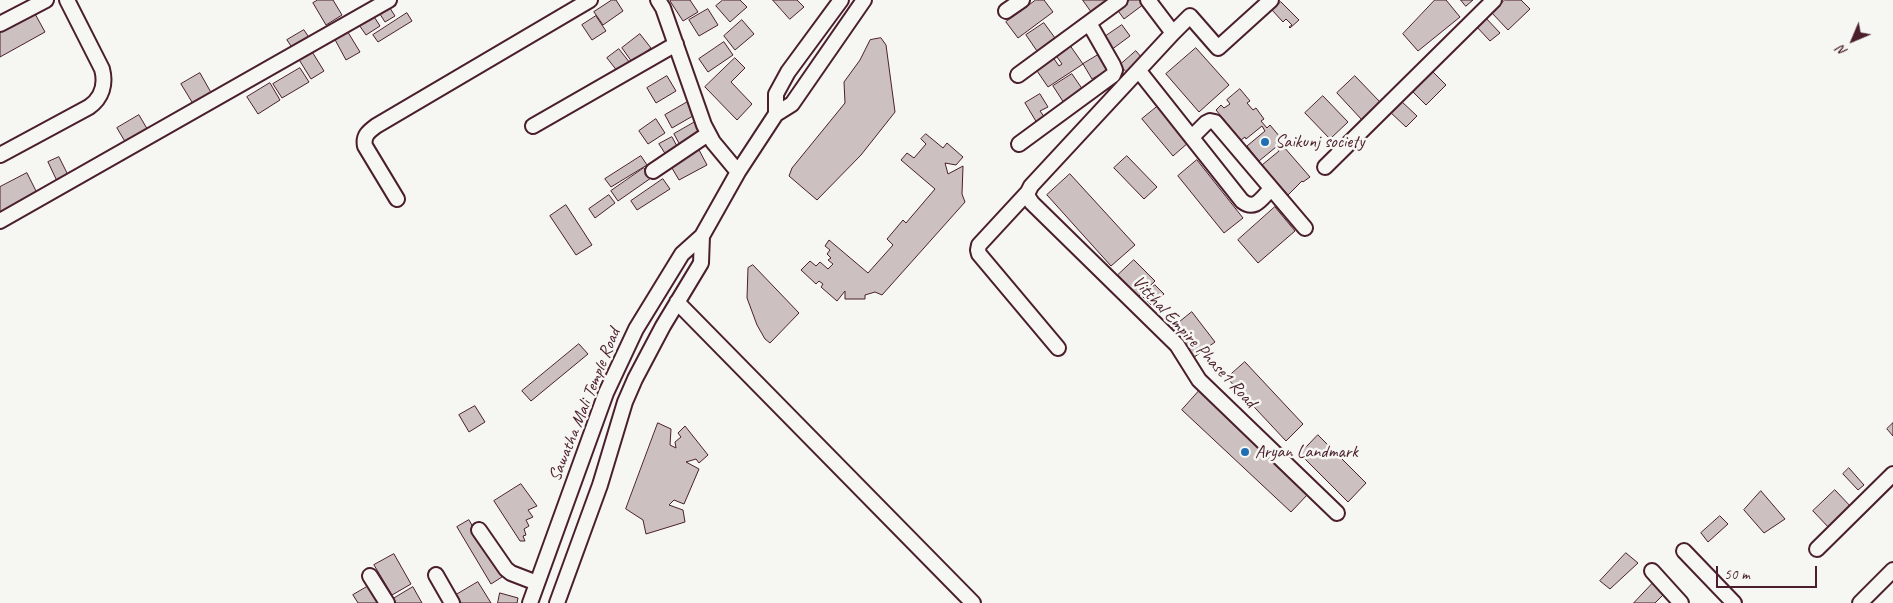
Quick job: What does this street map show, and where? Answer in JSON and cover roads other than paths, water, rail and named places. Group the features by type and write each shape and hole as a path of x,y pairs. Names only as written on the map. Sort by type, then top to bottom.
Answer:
{"street":[{"path":"0,24 46,0"},
{"path":"0,155 89,107 100,96 104,78 102,69 67,0"},
{"path":"0,221 389,0"},
{"path":"396,199 365,146 364,139 368,132 590,0"},
{"path":"658,0 663,8 708,134 738,172"},
{"name":"Sawatha Mali Temple Road","path":"776,114 776,94 784,79 841,0"},
{"name":"Sawatha Mali Temple Road","path":"530,603 606,393 636,329 682,254 702,236 738,172 776,114 792,104 864,0"},
{"path":"1006,11 1022,0"},
{"path":"1018,75 1120,0"},
{"path":"1148,0 1173,33"},
{"path":"1058,348 979,254 979,245 1028,192 1031,186 1190,16 1218,48 1270,0"},
{"path":"1325,167 1494,0"},
{"path":"1020,144 1113,75 1115,70 1113,65 1088,23"},
{"path":"533,126 676,44"},
{"path":"1139,70 1246,204 1254,205 1270,190"},
{"path":"1192,137 1206,123 1214,122 1270,190 1305,228"},
{"path":"653,171 708,134"},
{"name":"Vitthal Empire Phase1 Road","path":"1028,192 1028,197 1032,203 1177,345 1200,380 1337,513"},
{"name":"Sawatha Mali Temple Road","path":"557,603 600,484 625,402 635,379 677,302 701,263 702,236"},
{"path":"677,302 973,603"},
{"path":"1817,549 1893,474"},
{"path":"479,530 506,570 537,583"},
{"path":"1684,552 1734,603"},
{"path":"1860,603 1893,570"},
{"path":"1652,571 1681,603"},
{"path":"436,575 452,603"},
{"path":"370,576 387,603"}],"place":[{"name":"Saikunj society","path":"1265,142"},
{"name":"Aryan Landmark","path":"1245,452"}]}
